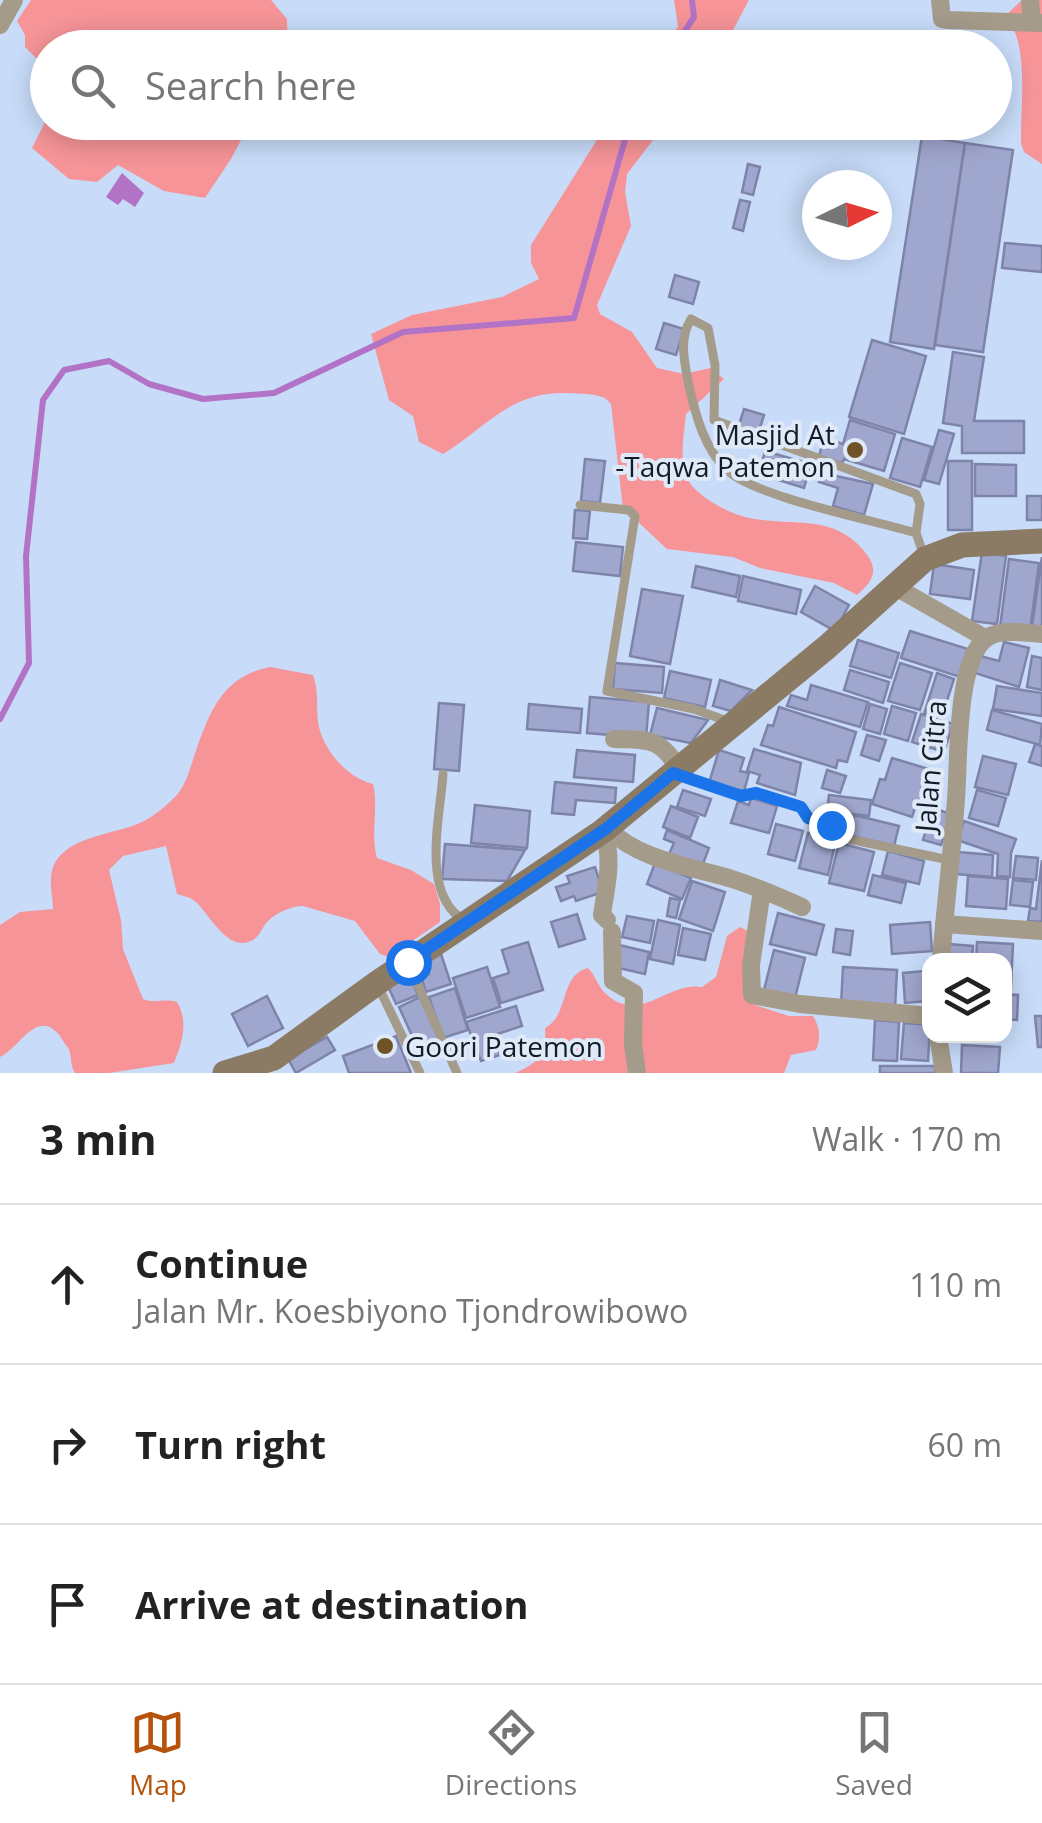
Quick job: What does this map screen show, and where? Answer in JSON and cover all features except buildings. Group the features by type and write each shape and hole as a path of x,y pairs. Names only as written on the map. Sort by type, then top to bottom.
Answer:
{"main road":[{"path":"226,1073 252,1070 274,1058 377,983 605,830 827,647 925,558 962,545 1042,541"}],"street":[{"path":"0,24 14,0"},
{"path":"940,0 942,18 950,20 1037,22 1030,0"},
{"path":"892,585 985,638 1010,632 1042,634"},
{"name":"Jalan Citra","path":"941,953 956,801 961,700 977,648 985,638"},
{"path":"614,739 654,742 668,751 675,771"},
{"path":"605,830 652,855 696,872 731,878 802,907"},
{"path":"605,830 609,863 602,914 610,926 613,981 634,993 637,1073"},
{"path":"762,890 751,965 752,995 800,1004 922,1015"},
{"path":"944,924 1042,931"},
{"path":"939,1043 944,1073"}],"lane":[{"path":"714,420 715,365 708,328 691,319 683,350 698,420 710,449 729,472 758,488 916,533"},
{"path":"698,420 704,416 916,494 920,504 916,533 925,558"},
{"path":"580,505 630,510 635,516 607,691 694,709 732,723"},
{"path":"675,771 741,796 756,793 801,807 808,818 831,825 844,838 949,860"},
{"path":"443,774 436,876 446,906 468,922"},
{"path":"408,962 457,1073"},
{"path":"377,983 420,1073"}],"shaded area":[{"path":"31,0 271,0 287,19 287,30 30,30 30,52 17,21"},
{"path":"674,0 749,0 733,30 676,30"},
{"path":"1022,0 1042,0 1042,164 1024,152 1021,143 1021,60 1006,15"},
{"path":"36,140 241,140 205,198 164,191 118,165 97,182 69,179 32,148"},
{"path":"653,140 627,174 625,192 631,226 597,305 600,314 632,332 657,368 684,374 710,368 724,379 686,414 683,453 689,482 713,503 742,516 828,527 856,542 873,567 870,582 857,595 834,583 760,568 733,557 667,549 623,508 611,404 605,398 566,393 529,398 500,413 443,454 419,442 413,416 389,400 371,334 412,315 502,297 539,279 531,263 531,245 595,143"},
{"path":"122,173 144,193 135,207 123,199 118,205 106,197"},
{"path":"270,667 313,675 320,732 330,752 354,776 373,784 377,858 411,870 434,884 440,922 389,957 380,954 355,921 303,906 275,915 253,940 243,943 226,936 192,899 177,894 166,846 123,856 109,870 121,920 123,949 143,999 177,1002 181,1010 183,1032 174,1063 109,1073 75,1073 69,1049 52,1028 44,1026 29,1032 0,1057 0,925 20,912 53,909 52,871 67,850 144,821 172,800 185,781 203,730 218,702 238,680"},
{"path":"740,927 748,931 751,996 755,1005 789,1016 813,1016 817,1024 816,1050 791,1055 784,1073 515,1073 540,1056 545,1028 558,1014 568,987 579,972 588,968 603,991 618,1002 642,1004 677,990 702,987 716,977 727,936"}],"waterway":[{"path":"686,30 694,17 692,0"},
{"path":"0,719 29,663 26,556 43,400 64,370 109,361 149,384 203,399 274,393 403,332 574,318 625,140"}],"place":[{"name":"Masjid At -Taqwa Patemon","path":"855,450"},
{"name":"Goori Patemon","path":"385,1046"}],"route":[{"path":"408,962 607,828 673,773 741,796 756,793 801,807 808,818 831,825"}]}
